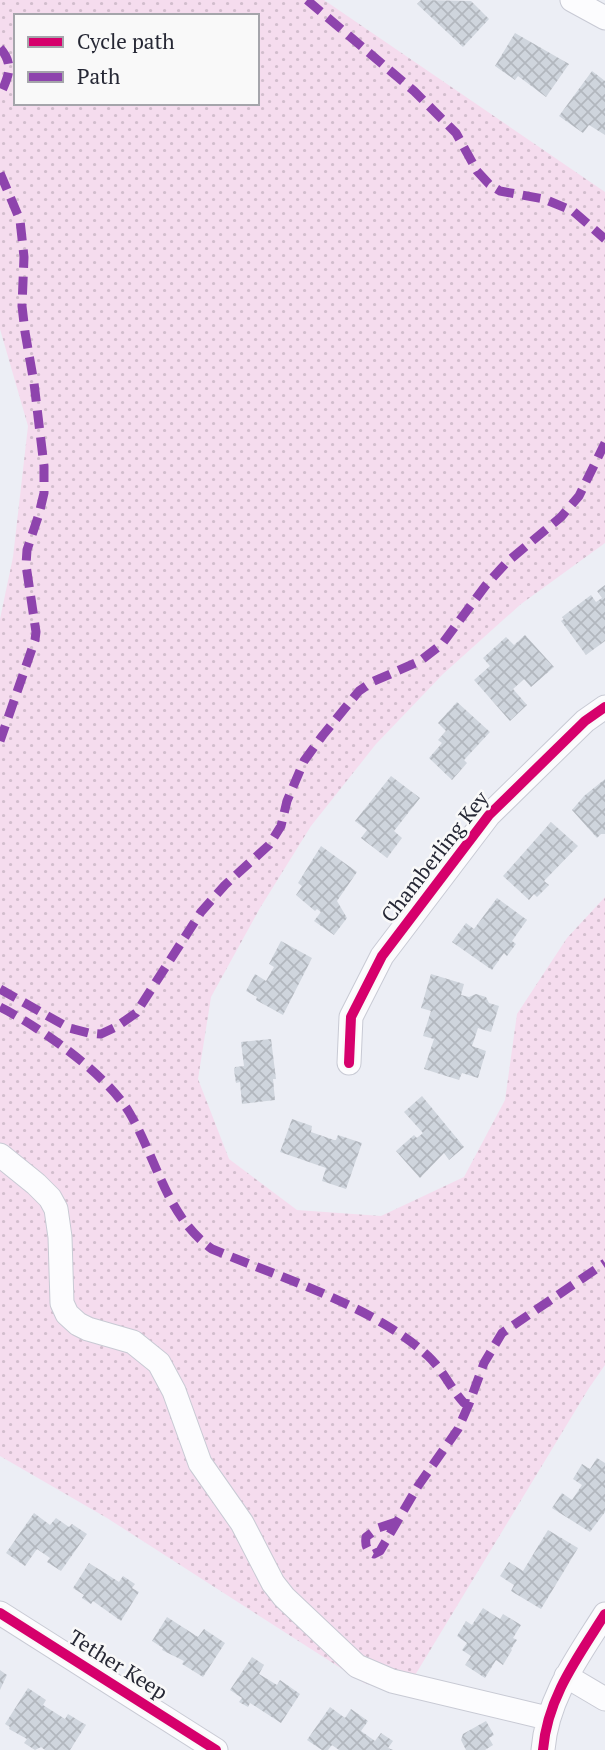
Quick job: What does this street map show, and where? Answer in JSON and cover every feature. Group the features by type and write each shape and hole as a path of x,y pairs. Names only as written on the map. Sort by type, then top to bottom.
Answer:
{"street":[{"path":"572,0 605,19"},
{"name":"Chamberling Key","path":"349,1063 351,1017 382,956 489,815 585,721 605,707"},
{"path":"0,1155 36,1184 50,1198 56,1209 60,1237 62,1303 67,1314 89,1329 133,1342 159,1363 174,1391 200,1463 242,1523 273,1583 284,1597 357,1666 368,1673 547,1718"},
{"name":"Tether Keep","path":"0,1613 216,1750"},
{"path":"543,1750 547,1718 566,1676 605,1614"},
{"path":"566,1676 605,1699"}],"shaded area":[{"path":"0,0 324,0 605,192 605,543 521,604 443,674 376,744 311,826 260,908 211,997 198,1079 229,1159 297,1210 381,1216 464,1177 505,1100 517,1014 567,938 605,897 605,1365 403,1695 364,1683 107,1518 0,1456 0,619 13,557 28,426 0,329"}],"building":[{"path":"421,0 471,1 489,19 463,47 417,4"},
{"path":"515,33 569,64 546,97 518,76 515,80 495,66"},
{"path":"592,71 605,81 605,135 589,125 583,133 559,116"},
{"path":"605,585 605,641 586,655 561,621 564,619 562,617 591,595 596,602 602,598 597,591"},
{"path":"525,635 554,667 531,687 524,679 513,689 527,705 510,721 474,680 490,666 483,658 506,637 514,645"},
{"path":"457,702 490,732 464,760 467,763 452,780 429,758 442,743 438,740 446,731 438,723"},
{"path":"391,776 420,798 394,831 402,838 387,858 361,838 367,830 355,821"},
{"path":"605,779 605,834 597,838 572,810"},
{"path":"551,822 578,846 544,881 549,885 537,897 534,894 529,900 503,876"},
{"path":"321,846 357,872 337,901 347,918 334,935 314,921 321,912 317,909 315,911 296,895 302,886 298,883"},
{"path":"497,898 527,920 512,941 516,944 507,956 504,953 492,970 452,942 466,923 474,929"},
{"path":"281,941 312,958 283,1015 256,1000 257,997 246,991 255,974 266,981 274,967 269,964"},
{"path":"431,974 464,984 461,995 469,997 476,994 499,1006 491,1032 478,1028 472,1046 486,1051 478,1078 462,1073 459,1080 424,1069 434,1039 423,1036 431,1011 421,1008"},
{"path":"271,1039 276,1079 273,1079 275,1100 242,1104 240,1082 236,1083 234,1070 235,1067 244,1066 241,1042"},
{"path":"422,1096 464,1147 449,1160 444,1153 420,1178 396,1151 414,1135 417,1138 423,1133 404,1112"},
{"path":"292,1119 312,1126 311,1132 334,1140 338,1135 362,1143 346,1189 322,1181 326,1168 280,1152"},
{"path":"597,1458 605,1463 605,1512 590,1532 552,1508 562,1493 572,1500 582,1485 573,1479 582,1464 590,1469"},
{"path":"34,1513 50,1525 56,1518 87,1534 61,1571 47,1562 50,1558 37,1549 25,1566 6,1553"},
{"path":"548,1530 578,1548 541,1609 511,1591 514,1585 500,1576 509,1562 523,1571"},
{"path":"89,1563 119,1582 123,1576 135,1584 132,1588 139,1592 121,1621 93,1601 91,1604 82,1598 84,1595 73,1588"},
{"path":"483,1608 500,1619 503,1614 521,1625 513,1638 517,1640 503,1665 496,1660 485,1678 465,1665 471,1656 462,1650 467,1643 457,1636 466,1621 472,1625"},
{"path":"167,1617 198,1637 204,1629 225,1643 203,1677 182,1664 184,1661 162,1650 163,1648 152,1641"},
{"path":"252,1657 264,1665 259,1674 277,1685 280,1680 300,1694 281,1723 250,1703 248,1707 239,1702 242,1698 230,1690"},
{"path":"0,1670 7,1675 0,1690"},
{"path":"28,1688 46,1700 43,1705 65,1719 68,1714 86,1725 70,1750 45,1750 41,1747 35,1750 24,1743 27,1739 5,1724"},
{"path":"330,1707 345,1718 351,1709 368,1721 361,1731 375,1741 381,1733 393,1741 388,1748 393,1750 339,1750 332,1745 328,1750 322,1750 307,1740"},
{"path":"486,1721 494,1735 489,1738 493,1745 485,1750 466,1750 461,1740 463,1734"}],"marked path":[{"path":"307,0 414,91 456,133 477,171 489,184 500,191 544,199 573,211 605,239"},
{"path":"0,48 9,66 0,95"},
{"path":"0,173 20,220 24,257 22,306 44,466 44,493 27,550 26,565 35,640 0,741"},
{"path":"0,989 69,1028 89,1033 101,1034 136,1013 201,912 225,885 269,845 281,826 287,801 304,761 359,691 372,682 420,661 442,644 486,585 507,562 561,517 579,496 605,443"},
{"path":"0,1007 71,1053 118,1097 139,1130 173,1204 196,1236 212,1249 326,1295 407,1338 438,1367 464,1403 469,1404 484,1363 502,1333 605,1263"},
{"path":"396,1522 378,1528 366,1537 369,1551 374,1554 380,1551 418,1486 458,1429 469,1404"}],"cycle path":[{"path":"349,1063 351,1017 382,956 489,815 585,721 605,707"},
{"path":"0,1613 216,1750"},
{"path":"543,1750 557,1695 605,1614"}]}
